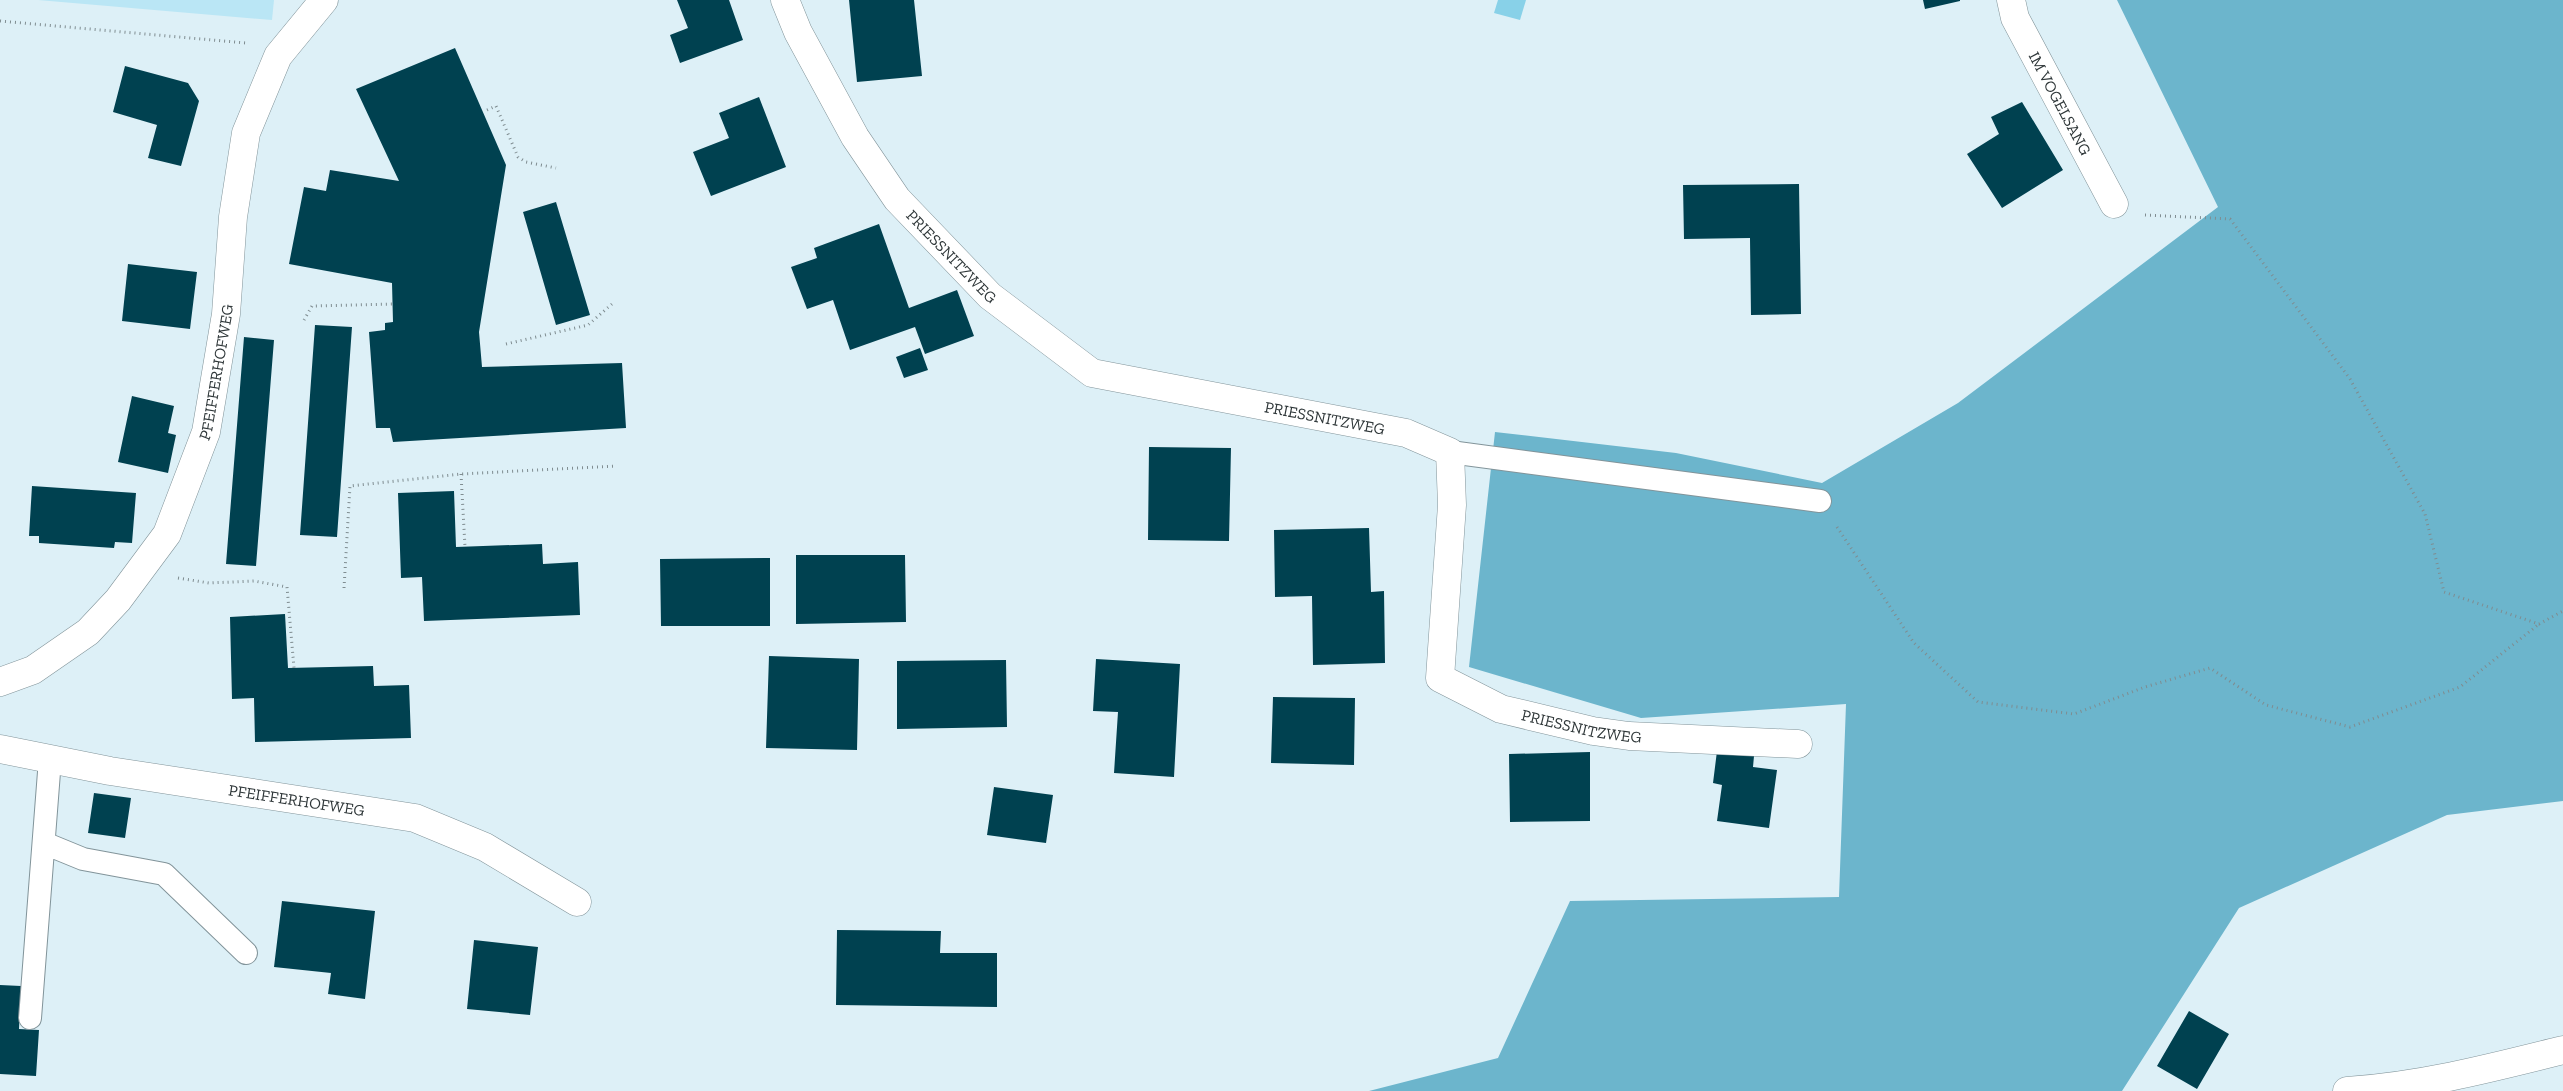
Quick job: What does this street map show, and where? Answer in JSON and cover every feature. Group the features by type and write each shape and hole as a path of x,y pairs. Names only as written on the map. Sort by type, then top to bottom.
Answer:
{"street":[{"name":"PFEIFFERHOFWEG","path":"0,682 33,670 88,632 118,600 167,534 206,432 226,314 233,217 246,133 278,56 324,0"},
{"name":"PRIESSNITZWEG","path":"785,0 798,32 855,137 897,199 990,296 1092,373 1406,433 1450,452 1452,505 1440,678 1501,709 1593,731 1630,736 1798,744"},
{"name":"IM VOGELSANG","path":"2011,0 2015,18 2114,204"},
{"name":"PFEIFFERHOFWEG","path":"0,749 110,771 415,818 486,847 576,902"},
{"path":"2347,1091 2398,1088 2486,1070 2563,1050"}],"lane":[{"path":"1450,452 1820,501"},
{"path":"30,1018 50,759"},
{"path":"44,843 83,860 164,874 246,953"}],"path":[{"path":"0,21 286,46"},
{"path":"487,110 496,106 518,157 526,162 556,168"},
{"path":"2114,204 2141,215 2230,220 2350,379 2425,514 2444,592 2539,624"},
{"path":"304,320 312,306 393,304"},
{"path":"506,344 588,325 612,304"},
{"path":"344,588 350,486 461,474 616,466"},
{"path":"461,474 465,547"},
{"path":"1820,501 1914,643 1978,702 2074,714 2145,687 2210,668 2266,705 2350,727 2460,687 2539,624 2563,611"},
{"path":"145,564 171,576 209,584 254,581 287,587 294,668"}],"shaded area":[{"path":"38,0 274,0 272,20"},
{"path":"1498,0 1526,0 1520,20 1494,13"},
{"path":"2117,0 2563,0 2563,801 2447,815 2239,908 2122,1091 1369,1091 1498,1058 1570,901 1839,897 1846,704 1641,718 1469,667 1495,432 1676,453 1822,483 1958,403 2218,207"}],"building":[{"path":"677,0 729,0 743,40 680,63 670,35 688,28"},
{"path":"849,0 914,0 922,76 857,82"},
{"path":"1923,0 1960,0 1960,1 1925,9"},
{"path":"455,48 506,165 479,332 482,367 622,363 626,428 393,442 390,428 376,428 369,332 385,330 385,323 393,322 392,283 289,264 304,187 326,191 330,170 399,181 356,89"},
{"path":"125,66 188,83 199,101 181,166 148,158 157,125 113,112"},
{"path":"759,97 786,167 711,196 693,152 729,138 719,113"},
{"path":"2022,102 2063,170 2002,208 1967,154 1999,134 1991,117"},
{"path":"1799,184 1801,314 1751,315 1750,238 1684,239 1683,185"},
{"path":"556,202 590,315 556,325 523,212"},
{"path":"879,224 909,308 957,290 974,336 925,354 915,327 850,350 833,300 807,309 791,267 817,258 814,248"},
{"path":"128,264 197,272 190,329 122,321"},
{"path":"315,325 352,327 337,537 300,535"},
{"path":"244,337 274,340 256,566 226,564"},
{"path":"920,348 928,370 904,378 896,357"},
{"path":"132,396 174,406 168,433 176,435 168,473 118,462"},
{"path":"1149,447 1231,448 1229,541 1148,540"},
{"path":"32,486 136,493 132,543 115,542 114,548 39,543 39,536 29,536"},
{"path":"454,491 456,547 542,544 543,564 578,562 580,615 424,621 422,577 401,578 398,493"},
{"path":"1369,528 1371,592 1384,591 1385,663 1313,665 1312,596 1275,597 1274,530"},
{"path":"796,555 905,555 906,622 796,624"},
{"path":"770,558 770,626 661,626 660,559"},
{"path":"285,614 288,668 373,666 374,686 409,685 411,738 255,742 254,698 232,699 230,617"},
{"path":"769,656 859,659 857,750 766,748"},
{"path":"1096,659 1180,664 1174,777 1114,773 1118,712 1093,711"},
{"path":"1006,660 1007,727 897,729 897,661"},
{"path":"1273,697 1355,698 1354,765 1271,763"},
{"path":"1717,751 1754,756 1753,767 1777,770 1769,828 1717,821 1722,785 1713,783"},
{"path":"1590,752 1590,821 1510,822 1509,754"},
{"path":"994,787 1053,795 1046,843 987,835"},
{"path":"94,793 131,798 125,838 88,833"},
{"path":"282,901 375,911 365,999 328,994 331,973 274,967"},
{"path":"837,930 941,931 940,953 997,953 997,1007 836,1005"},
{"path":"474,940 538,947 530,1015 467,1009"},
{"path":"0,985 21,986 19,1029 39,1030 36,1076 0,1074"},
{"path":"2189,1011 2229,1034 2197,1089 2157,1066"}]}
